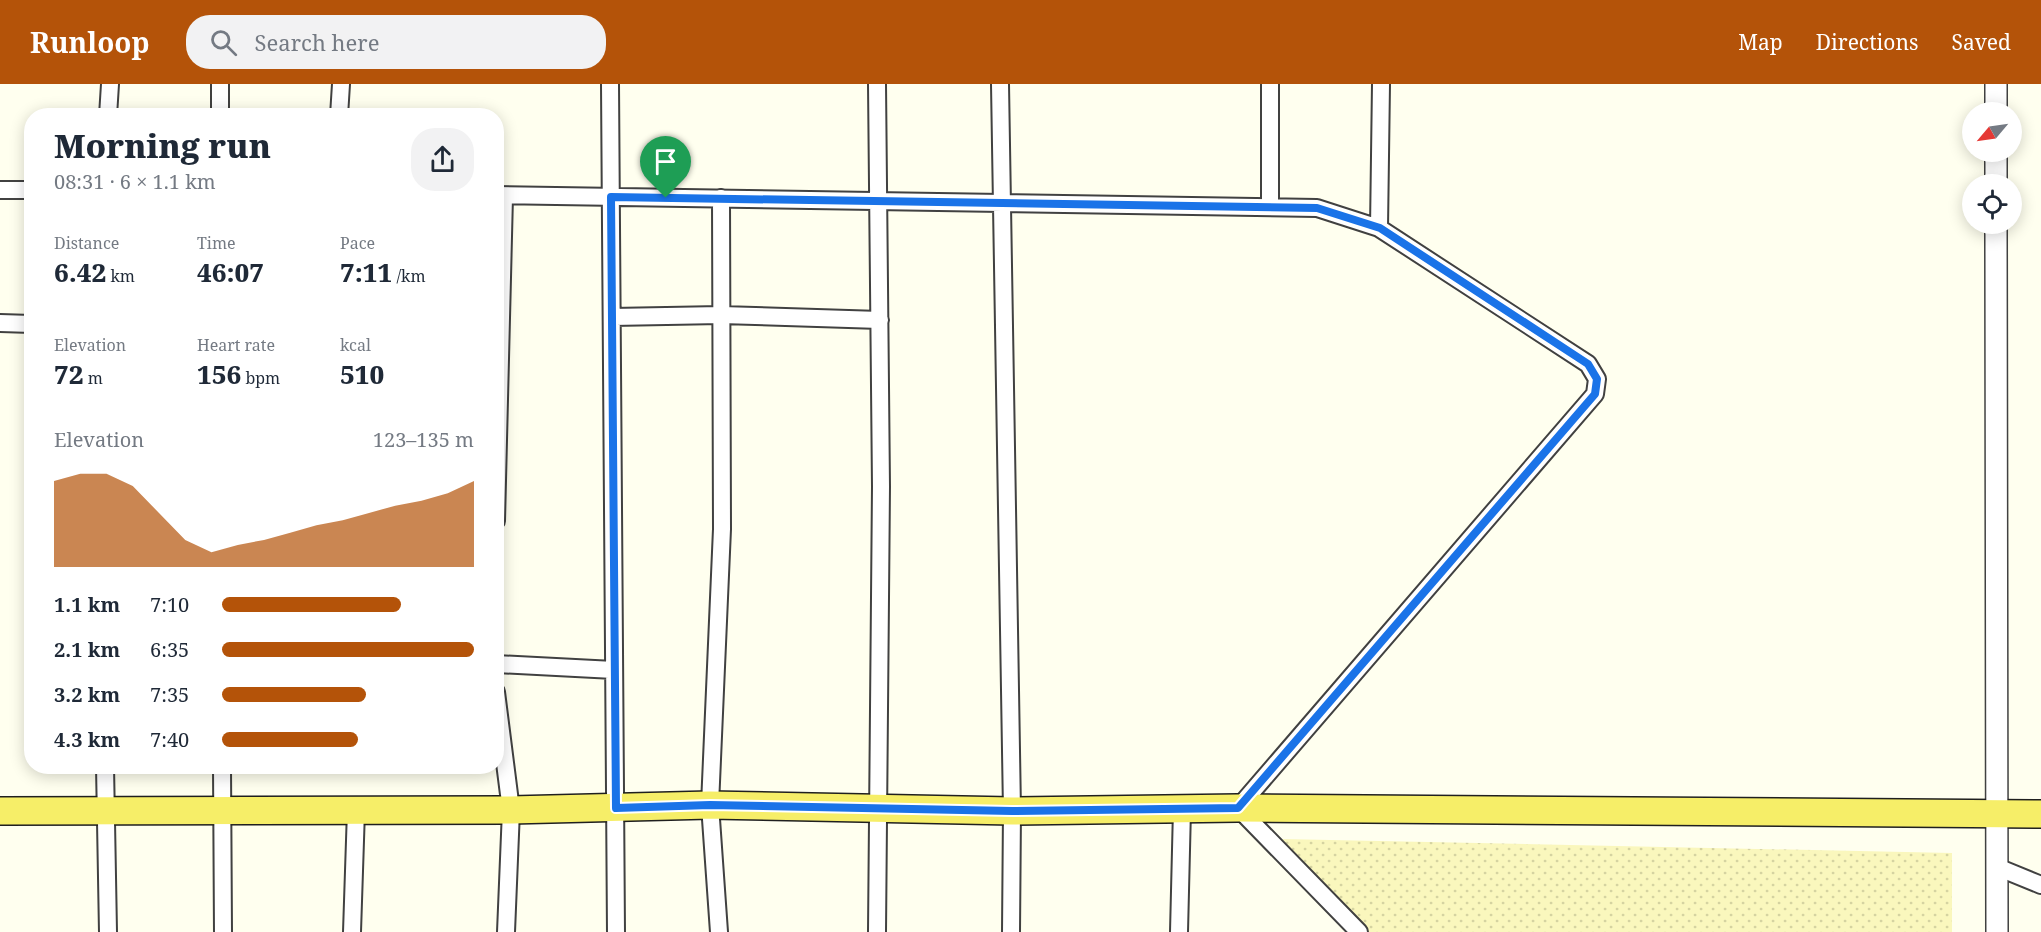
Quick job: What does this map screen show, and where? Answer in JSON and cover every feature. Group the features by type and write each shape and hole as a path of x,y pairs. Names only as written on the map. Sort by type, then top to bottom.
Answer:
{"main road":[{"path":"0,811 511,810 710,805 1012,811 1238,808 2041,814"}],"street":[{"path":"108,108 110,84"},
{"path":"220,84 220,108"},
{"path":"340,108 341,84"},
{"path":"610,84 616,932"},
{"path":"878,84 881,486 877,808 878,932"},
{"path":"1000,84 1012,811 1011,932"},
{"path":"1269,84 1270,207"},
{"path":"1380,228 1381,84"},
{"path":"1996,84 1996,102"},
{"path":"0,190 24,190"},
{"path":"504,196 1317,208 1380,228 1588,364 1597,379 1595,394 1238,808 1359,932"},
{"path":"719,932 710,805 722,529 721,198"},
{"path":"1996,234 1996,932"},
{"path":"612,317 721,315 880,320"},
{"path":"0,323 24,324"},
{"path":"504,664 614,670"},
{"path":"504,755 511,810 506,932"},
{"path":"105,774 108,932"},
{"path":"222,774 223,932"},
{"path":"1179,932 1182,809"},
{"path":"352,932 356,810"},
{"path":"1997,867 2041,885"}],"sand":[{"path":"1282,839 1952,853 1952,932 1362,932"}],"route":[{"path":"611,197 666,198 1317,208 1380,228 1588,364 1597,379 1595,394 1238,808 1012,811 710,805 616,808 611,197"}]}
